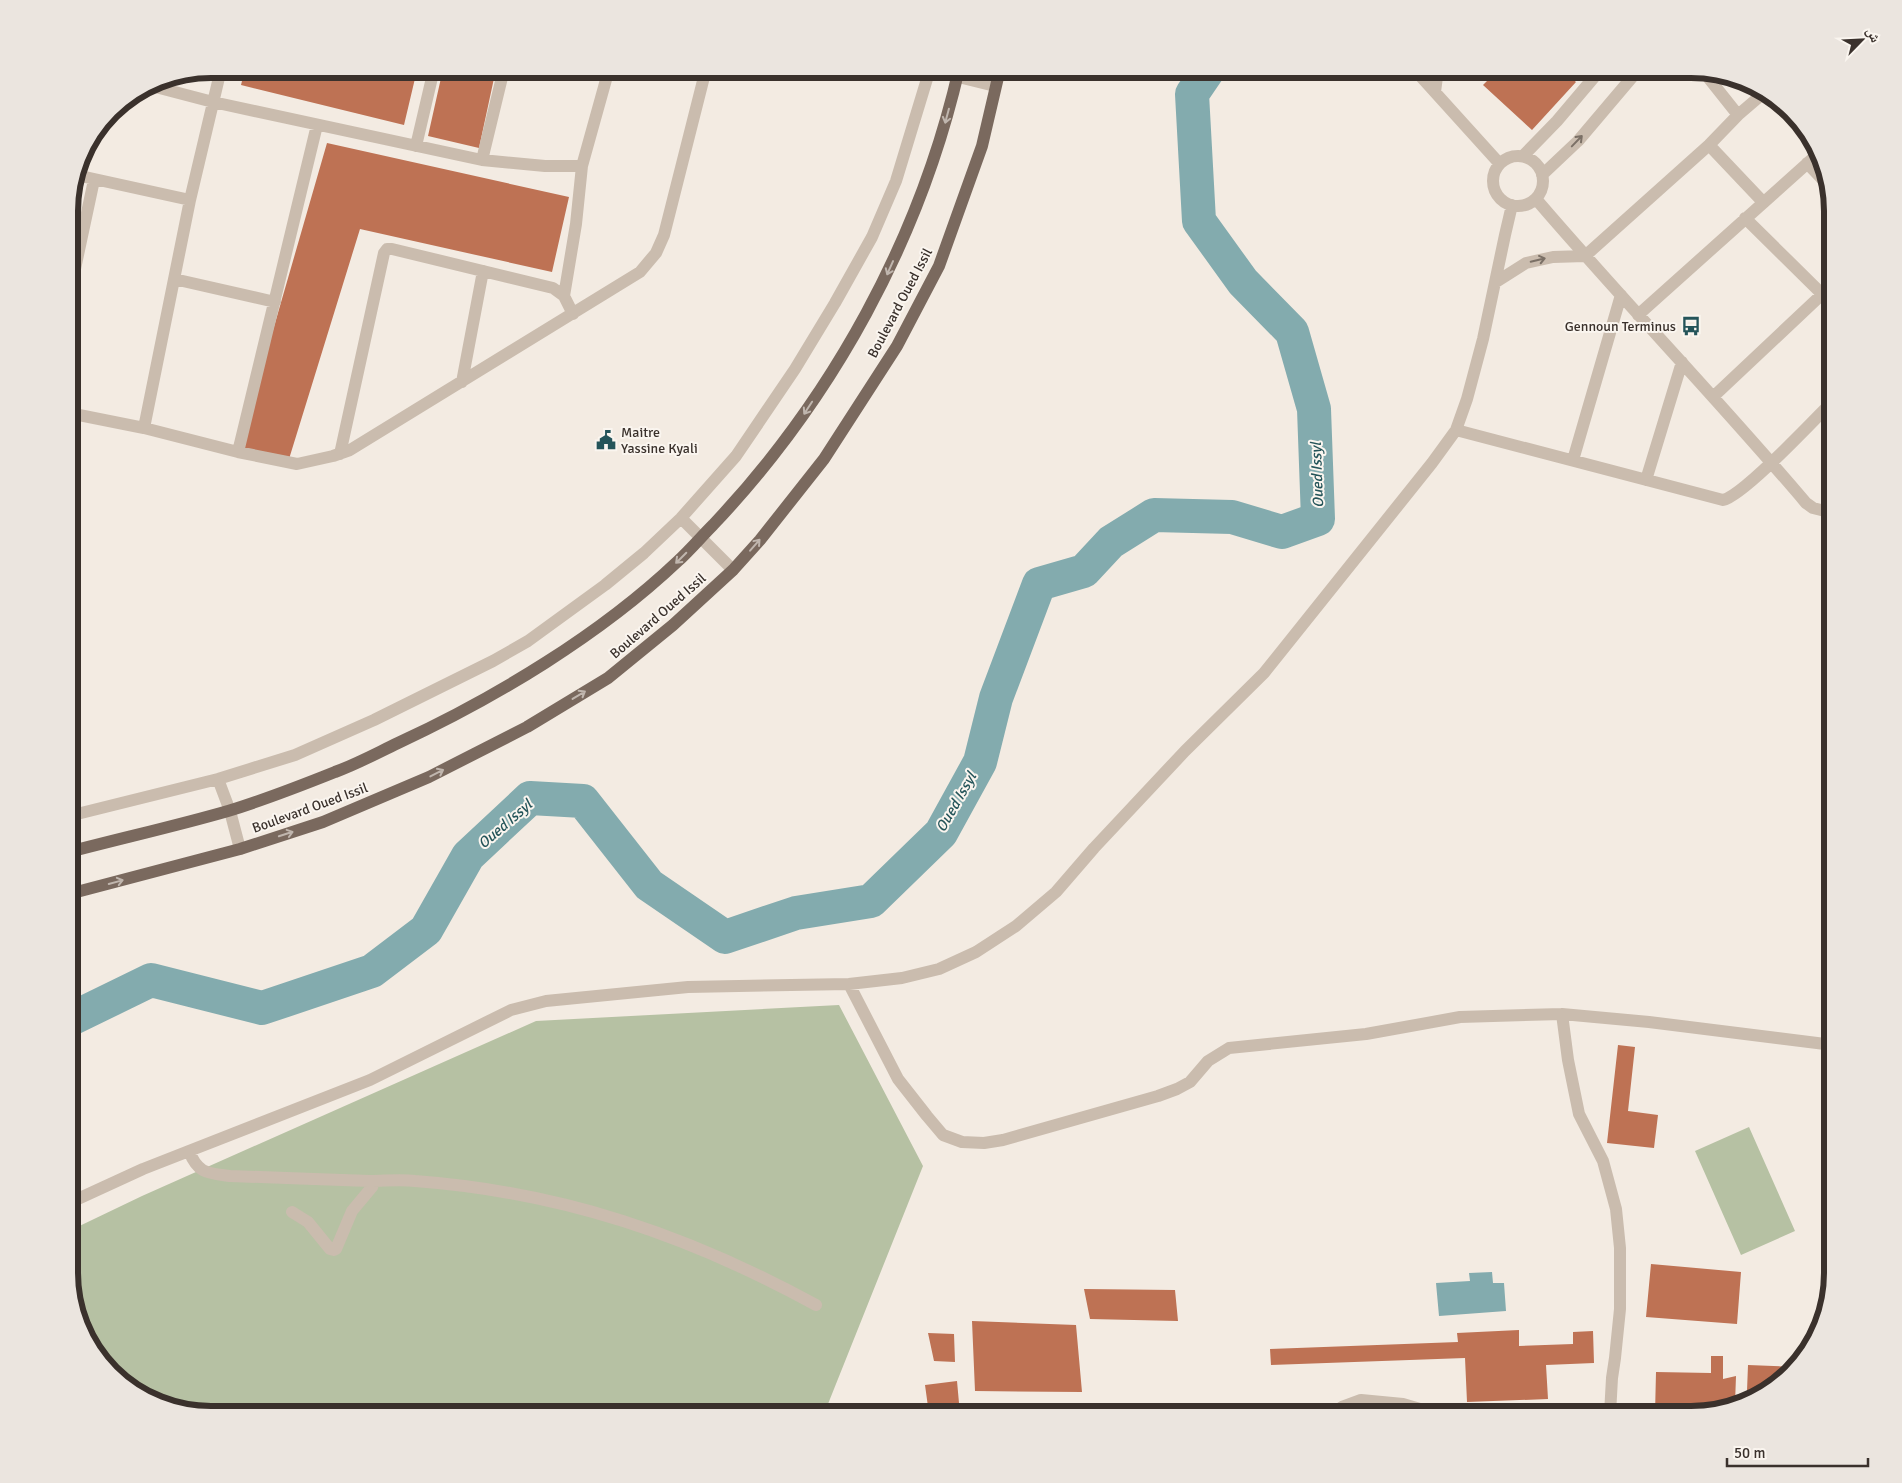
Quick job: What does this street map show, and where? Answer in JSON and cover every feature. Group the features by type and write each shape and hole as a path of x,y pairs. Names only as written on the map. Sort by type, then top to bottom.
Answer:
{"main road":[{"name":"Boulevard Oued Issil","path":"78,850 230,810 338,772 428,729 512,684 617,613 679,560 769,463 833,370 882,286 916,209 942,136 956,78"},
{"name":"Boulevard Oued Issil","path":"78,892 240,849 323,822 429,777 526,727 608,678 673,625 733,570 760,540 824,460 897,346 939,266 982,146 997,78"}],"street":[{"path":"144,428 190,200 219,78"},
{"path":"416,146 432,78"},
{"path":"482,160 502,78"},
{"path":"564,296 576,224 582,166 606,78"},
{"path":"78,415 144,428 238,452 297,464 350,450 630,280 640,272 656,253 664,235 704,78"},
{"path":"78,814 218,778 295,755 374,720 528,641 605,585 644,553 681,518 736,456 795,370 872,237 896,181 927,78"},
{"path":"974,78 995,86"},
{"path":"1422,78 1499,163"},
{"path":"1435,92 1437,78"},
{"path":"1523,156 1593,78"},
{"path":"1542,175 1578,141 1631,78"},
{"path":"1709,79 1738,115"},
{"path":"160,88 214,102 482,160 545,166 582,166"},
{"path":"1496,282 1526,263 1553,257 1585,256 1760,97"},
{"path":"238,452 317,125"},
{"path":"1709,145 1763,202"},
{"path":"1514,155 1523,156 1534,164 1542,175 1543,184 1536,199 1529,204 1521,206 1512,205 1497,194 1492,178 1499,163 1506,158 1514,155"},
{"path":"1638,315 1813,158"},
{"path":"1807,163 1820,177"},
{"path":"82,177 190,200"},
{"path":"78,255 94,180"},
{"path":"1536,199 1638,315 1714,396 1806,503 1813,508 1824,511"},
{"path":"78,1200 189,1151 370,1080 511,1010 546,1002 688,987 849,984 902,978 939,969 976,952 1016,926 1056,892 1094,848 1179,758 1264,673 1432,463 1456,430 1470,390 1512,205"},
{"path":"1714,396 1822,294 1745,218"},
{"path":"340,454 384,253 387,249 553,288 564,296 573,314"},
{"path":"462,382 483,271"},
{"path":"174,279 275,302"},
{"path":"1573,460 1621,295"},
{"path":"1646,480 1682,362"},
{"path":"1456,430 1723,500 1733,496 1824,410"},
{"path":"681,518 733,570"},
{"path":"218,778 230,810 240,849"},
{"path":"849,984 898,1079 943,1135 962,1142 984,1143 1002,1140 1081,1119 1177,1089 1190,1082 1214,1058 1229,1048 1366,1034 1460,1017 1562,1014 1668,1024 1824,1044"},
{"path":"1562,1014 1568,1060 1579,1114 1603,1161 1616,1209 1620,1248 1620,1309 1610,1406"},
{"path":"189,1151 195,1164 201,1170 211,1174 374,1181 413,1180 454,1184 535,1197 650,1229 715,1254 770,1280 816,1305"},
{"path":"292,1212 308,1222 330,1249 334,1250 352,1211 372,1187 374,1181"},
{"path":"1345,1406 1361,1400 1410,1406"}],"green space":[{"path":"839,1005 923,1166 827,1406 210,1406 184,1403 144,1388 126,1375 105,1354 91,1331 80,1299 78,1281 78,1227 142,1196 536,1021"},
{"path":"1749,1127 1795,1231 1741,1255 1695,1151"}],"water":[{"path":"1492,1272 1493,1283 1504,1283 1506,1311 1439,1316 1436,1283 1470,1281 1469,1273"}],"building":[{"path":"243,78 415,78 404,125 241,85"},
{"path":"441,78 494,78 479,148 428,136"},
{"path":"1490,78 1572,78 1576,82 1532,130 1483,85"},
{"path":"327,143 569,197 552,272 360,229 289,459 239,448"},
{"path":"1618,1045 1635,1047 1628,1111 1658,1115 1654,1148 1607,1143"},
{"path":"1651,1264 1741,1272 1737,1324 1646,1317"},
{"path":"1084,1289 1175,1290 1178,1321 1090,1319"},
{"path":"972,1321 1076,1325 1082,1392 975,1391"},
{"path":"1519,1330 1519,1346 1573,1344 1573,1332 1593,1331 1594,1363 1546,1365 1548,1399 1467,1402 1465,1358 1271,1365 1270,1349 1458,1342 1457,1333"},
{"path":"928,1333 954,1334 955,1362 934,1361"},
{"path":"1711,1356 1723,1356 1723,1379 1736,1376 1735,1398 1718,1403 1692,1406 1655,1406 1656,1372 1711,1373"},
{"path":"1748,1365 1786,1367 1765,1383 1751,1391 1747,1391"},
{"path":"957,1381 959,1406 928,1406 925,1385"}],"waterway":[{"name":"Oued Issyl","path":"78,1016 151,980 262,1008 372,971 426,930 468,856 530,798 583,801 649,885 725,937 796,913 871,901 941,833 980,762 996,698 1039,584 1084,571 1111,542 1154,515 1232,517 1282,532 1318,519 1314,409 1292,332 1243,282 1199,221 1192,94 1203,78"}],"place":[{"name":"Gennoun Terminus","path":"1691,326"},
{"name":"Maitre Yassine Kyali","path":"606,440"}]}
